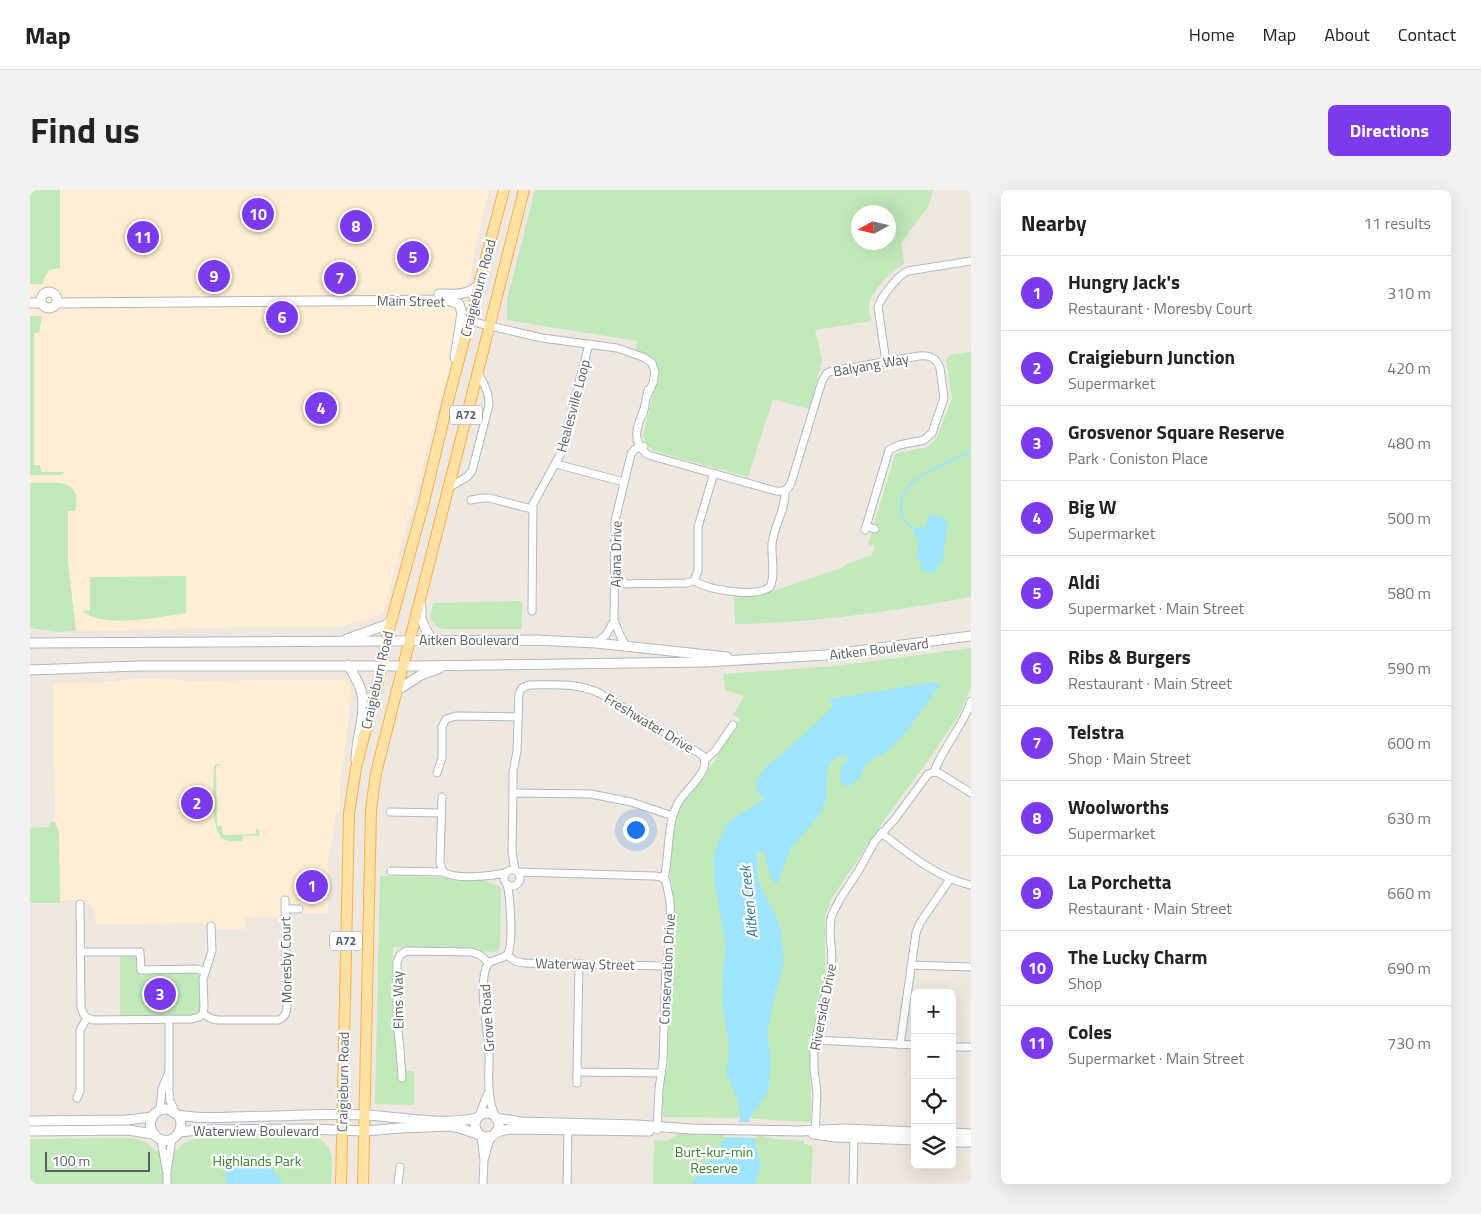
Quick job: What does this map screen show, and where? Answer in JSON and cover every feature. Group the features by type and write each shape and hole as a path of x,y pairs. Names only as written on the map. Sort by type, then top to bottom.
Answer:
{"main road":[{"name":"Craigieburn Road","path":"341,1184 349,812 356,768 382,666 391,621 423,506 449,397 504,190"},
{"name":"Craigieburn Road","path":"363,1184 371,810 376,773 524,190"}],"street":[{"path":"886,362 878,307 880,300 900,276 908,271 971,260"},
{"name":"Main Street","path":"57,300 459,295 471,292 478,286"},
{"path":"30,303 41,300 48,292 54,294 57,300 50,308 44,307 41,300"},
{"path":"30,297 41,300"},
{"name":"Main Street","path":"57,300 448,300 459,304 462,313 450,380 449,397"},
{"path":"469,321 542,338 617,348 634,354 650,370 648,394 640,436 642,447 660,457 782,491"},
{"name":"Healesville Loop","path":"532,611 532,509 536,495 561,453 589,344"},
{"name":"Balyang Way","path":"694,581 706,587 735,592 761,591 768,589 772,584 772,541 784,504 782,491 791,483 824,377 832,371 926,356 933,358 940,368 944,398 932,433 928,438 898,445 889,450 865,528 875,529"},
{"path":"448,488 467,477 472,471 487,414 489,395 477,372"},
{"name":"Ajana Drive","path":"626,646 614,621 615,521 631,458 642,447"},
{"path":"556,464 624,482"},
{"path":"615,584 686,583 694,581 698,571 698,527 714,473"},
{"path":"471,500 489,498 532,509"},
{"path":"420,596 421,619 431,640"},
{"path":"342,641 386,625 391,621"},
{"path":"596,643 606,635 614,621"},
{"name":"Aitken Boulevard","path":"30,670 138,666 382,666 706,662 860,652 971,636"},
{"name":"Aitken Boulevard","path":"30,643 537,640 596,643 757,660"},
{"path":"348,665 362,694 356,747 356,768"},
{"path":"396,691 421,675 448,665"},
{"name":"Freshwater Drive","path":"518,717 519,693 522,688 528,685 583,686 592,689 702,755 705,760 705,768 681,797 673,816 668,836 667,864 664,878"},
{"name":"Riverside Drive","path":"815,1132 817,1094 813,1058 832,958 831,917 840,898 859,870 875,840 895,819 925,777 934,772 939,759 964,720 971,701"},
{"path":"436,773 442,758 442,727 446,719 456,716 518,717 517,756 513,793 510,947 507,955 489,962"},
{"path":"705,760 715,751 733,725"},
{"path":"934,772 943,775 971,793"},
{"path":"513,793 591,794 631,802 673,816"},
{"path":"442,797 440,862 443,872"},
{"path":"390,812 441,813"},
{"path":"881,833 950,879 971,885"},
{"path":"391,871 443,872 450,875 487,876 512,872 655,876 664,878"},
{"path":"512,872 520,877 512,883"},
{"path":"487,876 512,883 535,874"},
{"name":"Conservation Drive","path":"657,1129 662,1073 666,966 671,917 668,886 664,878"},
{"path":"900,1045 912,965 913,945 920,923 950,879"},
{"name":"Moresby Court","path":"203,1014 212,1020 278,1020 286,1014 285,900"},
{"path":"80,904 81,1007 83,1014 87,1018 94,1020 192,1019 203,1014 204,971 212,951 211,926"},
{"name":"Moresby Court","path":"285,909 299,909"},
{"name":"Elms Way","path":"402,1078 396,1007 397,962 400,956 406,951 472,952 489,962"},
{"path":"80,952 140,952 141,970 196,969 204,971"},
{"name":"Waterway Street","path":"507,955 515,961 523,963 666,966"},
{"name":"Grove Road","path":"489,962 484,970 484,1007 488,1044 489,1090 492,1109 496,1118"},
{"path":"577,1083 579,964"},
{"path":"912,965 971,968"},
{"path":"77,1098 80,1091 80,1030 87,1018"},
{"path":"30,1131 128,1130 153,1134 161,1140 172,1139 180,1132 182,1123 170,1100 169,1019"},
{"path":"815,1040 911,1045"},
{"path":"956,1046 971,1047"},
{"path":"160,1110 162,1089 170,1071"},
{"path":"577,1072 662,1073"},
{"name":"Grove Road","path":"478,1117 489,1090"},
{"path":"30,1121 127,1120 152,1117 160,1110 165,1109 177,1113"},
{"name":"Waterview Boulevard","path":"177,1113 200,1117 343,1115 457,1122 478,1117"},
{"path":"483,1184 484,1160 481,1135 475,1125 478,1117 482,1114 490,1114 496,1118 511,1122 635,1131 691,1129 800,1131 911,1140"},
{"path":"152,1117 150,1125 153,1134"},
{"path":"484,1160 489,1142 498,1125 496,1118"},
{"name":"Waterview Boulevard","path":"180,1132 308,1129 364,1131 450,1126 481,1135"},
{"path":"481,1135 488,1137 510,1128 568,1127"},
{"path":"567,1184 568,1127"},
{"path":"854,1134 911,1132"},
{"path":"956,1133 971,1134"},
{"path":"853,1184 854,1134"},
{"path":"167,1184 172,1139"},
{"path":"161,1140 167,1172"},
{"path":"956,1142 971,1142"},
{"path":"398,1184 400,1167"}],"shaded area":[{"path":"60,190 490,190 482,216 461,321 383,612 373,618 339,627 242,627 58,632 30,628 30,284 43,283 49,270 60,268"},
{"path":"173,678 186,681 348,680 351,694 340,783 340,809 335,814 334,831 328,860 328,913 302,913 302,906 294,904 277,918 245,918 245,929 219,929 201,923 96,924 95,910 86,900 60,900 59,832 55,822 53,686 57,682 105,682"}],"green space":[{"path":"30,190 60,190 60,268 49,270 42,284 30,284"},
{"path":"535,190 934,190 927,208 901,243 904,264 889,275 872,296 869,306 871,321 815,330 822,360 810,409 773,399 748,477 654,451 647,445 643,436 656,382 654,361 636,350 637,341 507,320 507,300"},
{"path":"30,316 42,316 39,333 34,333 34,465 40,465 41,472 65,472 60,475 30,475"},
{"path":"971,349 971,597 854,615 795,621 735,624 734,595 764,594 844,567 872,555 875,546 868,544 895,455 927,447 936,439 952,399 946,359 950,355 970,352"},
{"path":"30,483 64,484 71,487 75,492 77,500 75,511 68,511 68,562 76,631 58,632 30,628"},
{"path":"186,576 186,613 118,621 92,616 82,611 90,610 90,577"},
{"path":"522,601 522,629 444,629 437,627 430,618 433,603"},
{"path":"971,648 971,687 959,715 831,899 825,916 825,975 820,1005 810,1042 811,1122 741,1118 663,1117 663,1086 668,1065 669,974 675,925 672,882 669,874 675,819 684,800 713,763 740,719 733,715 744,696 725,690 723,674 836,666"},
{"path":"217,764 222,765 216,766 217,826 222,826 223,835 256,834 257,829 260,831 259,836 243,836 242,841 227,841 219,833 214,816 213,805 214,766"},
{"path":"50,822 55,822 59,832 60,903 30,903 30,828 49,827"},
{"path":"380,876 477,878 501,887 500,949 497,952 481,951 478,948 393,947 392,1019 398,1064 405,1071 414,1071 414,1105 375,1104"},
{"path":"120,956 137,956 138,974 195,973 201,976 201,1012 194,1016 120,1017"},
{"name":"Burt-kur-min Reserve","path":"678,1134 759,1135 774,1139 804,1141 804,1144 813,1146 811,1184 653,1184 654,1140 667,1141"},
{"name":"Highlands Park","path":"133,1138 146,1142 156,1151 177,1151 182,1144 195,1139 317,1138 327,1146 332,1157 331,1184 30,1184 30,1139"}],"water":[{"path":"930,514 948,519 942,565 937,564 935,574 920,570 921,560 916,559 919,544 913,530 916,527 924,528"},
{"path":"934,682 941,684 906,732 889,750 867,763 860,777 850,786 843,785 840,778 842,767 848,757 840,756 832,761 827,772 826,798 823,809 793,846 777,885 770,874 764,852 760,851 757,853 757,875 760,886 774,912 781,931 784,962 767,1035 771,1058 768,1092 749,1119 761,1165 755,1184 692,1184 741,1118 737,1097 726,1074 729,1047 722,999 726,947 714,878 713,857 721,836 728,822 764,799 757,790 756,781 766,767 833,707 829,699"},
{"path":"225,1156 259,1160 271,1168 283,1184 226,1184"}],"pier":[{"path":"735,1122 752,1122 757,1138 723,1137"}],"waterway":[{"name":"Aitken Creek","path":"914,530 902,515 901,508 904,493 910,484 929,471 971,451"}],"place":[{"name":"The Lucky Charm","path":"258,214"},
{"name":"Woolworths","path":"356,226"},
{"name":"Coles","path":"143,237"},
{"name":"Aldi","path":"413,257"},
{"name":"La Porchetta","path":"214,276"},
{"name":"Telstra","path":"340,278"},
{"name":"Ribs & Burgers","path":"282,317"},
{"name":"Big W","path":"321,408"},
{"name":"Craigieburn Junction","path":"197,803"},
{"name":"Hungry Jack's","path":"312,886"},
{"name":"Grosvenor Square Reserve","path":"160,994"}]}
